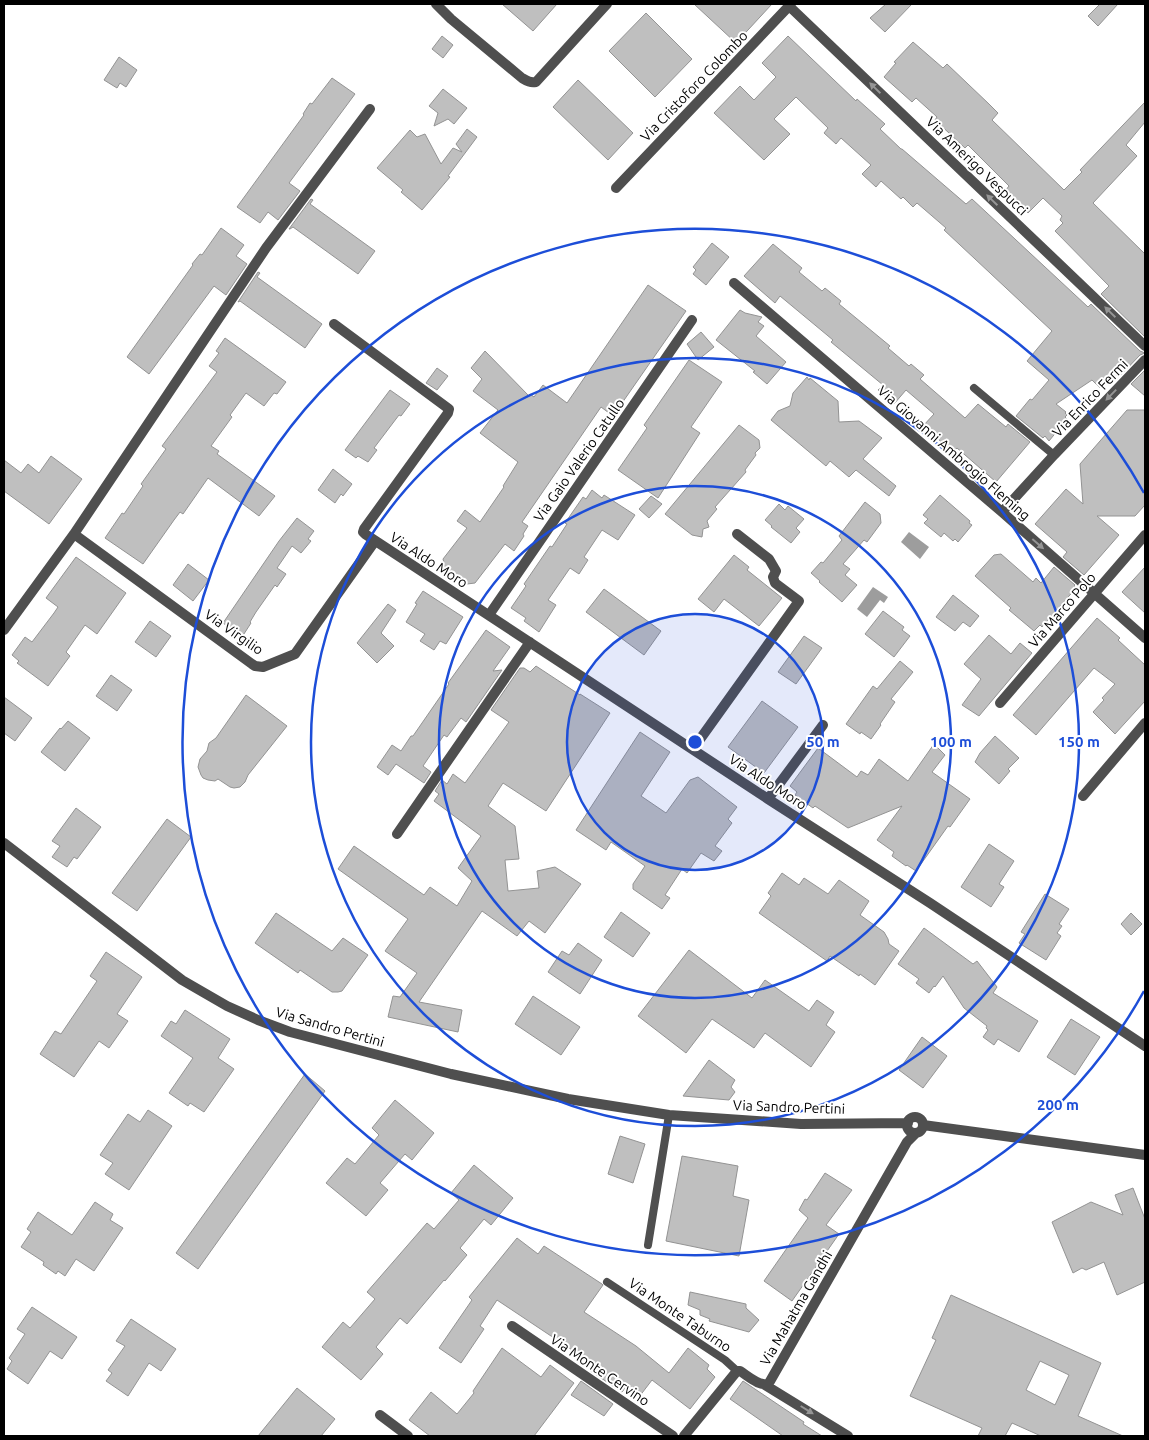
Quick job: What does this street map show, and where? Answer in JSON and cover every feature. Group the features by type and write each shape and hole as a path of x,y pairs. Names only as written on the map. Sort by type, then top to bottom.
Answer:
{"street":[{"path":"436,4 451,19 522,78 533,83 536,82 607,4"},
{"name":"Via Cristoforo Colombo","path":"616,188 790,5"},
{"name":"Via Amerigo Vespucci","path":"790,5 1145,346"},
{"path":"4,630 74,534 266,248 370,109"},
{"name":"Via Giovanni Ambrogio Fleming","path":"734,282 1002,512 1145,638"},
{"name":"Via Gaio Valerio Catullo","path":"489,615 692,320"},
{"path":"334,324 449,409 363,531 364,534 375,541"},
{"name":"Via Enrico Fermi","path":"1002,512 1145,360"},
{"name":"Via Virgilio","path":"74,534 252,664 263,667 296,653 375,541"},
{"path":"693,749 799,601 776,584 773,577 776,571 769,559 737,534"},
{"name":"Via Marco Polo","path":"1000,702 1145,535"},
{"name":"Via Aldo Moro","path":"375,541 930,903 1145,1046"},
{"path":"397,834 530,642"},
{"path":"1083,796 1145,723"},
{"path":"768,799 823,725"},
{"name":"Via Sandro Pertini","path":"4,844 182,980 227,1006 290,1032 451,1074 568,1099 669,1115 911,1129"},
{"name":"Via Mahatma Gandhi","path":"737,1371 762,1384 766,1385 769,1382 907,1142 911,1129 921,1130 923,1125 1145,1156"},
{"name":"Via Monte Cervino","path":"512,1326 674,1436"},
{"path":"684,1436 737,1371"},
{"path":"766,1385 848,1436"},
{"path":"380,1415 408,1436"}],"lane":[{"name":"Via Enrico Fermi","path":"974,388 1054,455"},
{"path":"648,1245 669,1115"},
{"name":"Via Monte Taburno","path":"607,1282 725,1360 737,1371"}],"shaded area":[{"path":"909,532 929,547 920,559 901,542"},
{"path":"873,587 888,597 884,603 880,600 867,617 857,609"}],"building":[{"path":"502,4 557,4 533,31"},
{"path":"694,4 772,4 736,43"},
{"path":"886,4 912,4 885,32 870,18"},
{"path":"1100,4 1118,4 1098,26 1088,16"},
{"path":"646,13 692,59 655,97 609,51"},
{"path":"442,36 453,45 443,58 432,49"},
{"path":"788,36 856,101 857,99 885,124 880,129 901,149 966,204 972,199 1088,307 1091,304 1140,351 1145,353 1140,355 1120,376 1118,374 1115,377 1112,374 1100,388 1092,380 1056,404 1066,412 1067,415 1065,417 1067,419 1049,441 1045,436 1043,438 1016,416 1049,380 1027,361 1052,331 944,230 946,228 917,203 913,207 881,181 876,187 862,174 871,165 841,138 836,144 824,133 828,128 796,97 774,119 790,134 764,160 714,113 740,86 754,100 776,77 762,63"},
{"path":"913,42 943,68 947,64 989,104 998,113 992,120 1064,190 1082,172 1080,170 1145,102 1145,122 1126,145 1137,156 1093,203 1145,254 1145,337 1101,294 1109,286 1055,231 1063,223 1060,220 1062,216 1043,198 1028,213 1005,191 1009,186 968,145 965,148 935,120 937,117 916,98 912,102 884,77 896,63 894,62"},
{"path":"119,57 137,70 126,87 120,83 117,88 104,80"},
{"path":"332,78 355,94 289,183 300,191 278,220 268,212 260,223 237,207 304,115 310,103 312,104"},
{"path":"578,80 633,133 608,160 553,107"},
{"path":"443,89 467,108 454,124 448,119 434,126 438,113 429,106"},
{"path":"467,129 477,137 448,176 450,177 422,210 401,192 403,190 377,168 410,130 417,137 425,134 441,164 453,148 462,152 456,144"},
{"path":"311,199 313,200 310,204 375,251 358,274 293,227 289,229"},
{"path":"221,228 244,245 236,256 247,264 226,295 214,286 149,374 127,357 192,264 200,254 202,255"},
{"path":"712,243 729,257 706,285 693,274 696,270 693,267"},
{"path":"773,244 802,268 799,272 822,291 825,288 841,301 839,304 890,346 888,348 909,366 911,364 924,375 920,379 965,418 978,404 1006,427 1008,424 1030,442 996,482 957,448 953,452 923,426 934,414 906,390 894,404 878,390 883,385 831,342 833,340 780,296 775,303 744,276"},
{"path":"258,272 260,273 257,277 322,324 305,348 240,301 238,302"},
{"path":"648,285 686,311 613,416 601,407 522,522 528,526 514,551 505,544 475,583 467,584 445,567 443,559 467,528 457,521 465,510 480,522 504,487 518,462 480,433 498,410 473,391 482,379 471,368 485,351 529,396 530,394 534,397 543,385 567,403"},
{"path":"740,310 762,317 758,322 764,326 756,336 786,362 767,384 753,372 755,371 716,340"},
{"path":"701,332 714,347 698,360 687,344"},
{"path":"225,338 286,382 264,406 246,393 230,415 232,417 211,446 219,451 217,454 275,496 259,516 208,478 183,514 180,512 143,564 105,538 122,513 124,514 143,486 141,484 166,449 162,446 217,372 209,366 219,353 216,351"},
{"path":"689,360 722,382 691,427 700,433 658,498 618,470 647,428 644,425"},
{"path":"437,368 448,376 437,390 426,383"},
{"path":"1145,370 1145,396 1131,384"},
{"path":"807,377 838,401 839,422 859,421 882,438 863,459 896,486 889,496 856,470 849,477 830,461 826,466 771,420 778,411 790,406 793,393"},
{"path":"390,390 410,404 401,416 399,415 374,448 377,450 368,462 358,456 356,458 345,450"},
{"path":"1127,410 1145,410 1145,505 1135,516 1097,516 1119,535 1084,575 1063,557 1067,552 1035,524 1066,489 1083,504 1080,464"},
{"path":"739,425 759,440 760,448 745,470 746,472 715,507 717,509 707,521 709,527 703,529 702,537 692,535 665,514"},
{"path":"51,456 82,479 49,524 4,491 4,460 21,473 28,464 39,473"},
{"path":"333,469 352,484 343,496 341,494 335,503 318,490"},
{"path":"592,490 602,498 604,495 635,515 618,540 602,530 584,557 588,560 579,574 570,568 548,600 556,605 539,632 524,621 526,618 511,608 526,586 524,584 567,524 565,523 583,497 586,499"},
{"path":"940,495 970,521 969,523 972,525 958,542 955,539 953,541 944,533 941,537 924,523 928,519 923,515"},
{"path":"651,496 662,504 649,518 639,509"},
{"path":"865,502 880,514 881,523 867,542 864,540 843,564 850,569 845,575 857,585 842,602 811,573 821,562 823,563 842,540 839,536"},
{"path":"779,504 785,510 788,506 804,519 796,528 800,532 791,543 765,520"},
{"path":"297,518 314,531 308,539 311,541 301,553 292,546 277,568 286,574 277,587 275,585 256,612 242,637 223,623"},
{"path":"1001,554 1033,582 1036,578 1041,583 1054,567 1075,585 1076,588 1042,627 1040,625 1034,631 1009,610 1011,608 975,576 994,555"},
{"path":"734,555 749,567 747,570 782,598 759,626 724,599 714,612 698,599"},
{"path":"76,557 126,593 97,634 85,625 66,652 70,656 48,686 17,663 19,661 12,655 25,637 32,642 58,607 46,598"},
{"path":"188,564 209,580 193,601 173,585"},
{"path":"1145,567 1145,613 1122,592"},
{"path":"604,589 661,631 644,655 586,612"},
{"path":"423,591 463,617 446,644 440,641 434,650 420,641 425,634 406,622"},
{"path":"953,595 979,616 970,627 963,622 955,631 936,617"},
{"path":"388,604 396,610 381,633 394,646 377,663 357,643"},
{"path":"883,611 904,627 902,630 910,636 894,657 865,634"},
{"path":"1097,618 1120,638 1118,640 1145,665 1145,701 1115,734 1093,712 1104,700 1102,698 1115,684 1094,668 1036,735 1013,715"},
{"path":"150,621 171,636 156,657 135,642"},
{"path":"486,630 510,647 493,671 502,670 466,722 461,718 447,737 444,735 423,766 431,772 424,783 396,764 388,775 377,767 392,745 401,751 411,736 413,736"},
{"path":"989,635 1011,654 1020,643 1032,653 979,716 962,705 981,679 964,664"},
{"path":"804,636 822,648 796,684 778,672"},
{"path":"900,661 913,672 891,699 895,702 871,739 861,732 860,734 846,724 873,686 877,689"},
{"path":"536,666 610,713 546,811 503,783 488,806 515,826 519,859 505,860 508,891 539,888 537,871 555,867 581,884 545,933 529,921 517,936 482,911 419,1002 462,1010 458,1032 388,1017 393,996 400,997 417,973 385,951 408,919 338,869 354,846 424,895 430,887 457,906 472,881 458,868 481,836 434,801 439,794 435,791 442,780 447,784 453,774 465,783 509,722 491,710 520,668 530,672"},
{"path":"111,675 132,690 117,711 96,696"},
{"path":"246,695 287,726 248,775 245,782 240,787 234,788 218,779 215,781 203,778 198,767 200,759 207,751 209,743 216,738"},
{"path":"4,697 32,718 15,741 4,733"},
{"path":"762,701 798,727 764,773 728,747"},
{"path":"68,721 90,738 65,771 41,752"},
{"path":"640,732 670,752 641,796 666,813 690,780 698,777 737,807 728,819 732,823 715,846 722,851 714,861 701,853 687,873 682,869 665,895 670,898 662,909 633,889 633,884 645,866 611,842 606,850 576,830"},
{"path":"995,736 1019,758 1008,769 1010,771 999,784 975,762 980,753"},
{"path":"934,744 945,755 932,772 970,799 916,871 892,856 894,852 877,840 902,806 848,828 815,806 813,808 795,795 797,792 790,786 818,748 857,777 861,771 868,775 879,759 908,781"},
{"path":"76,808 101,827 77,859 74,857 67,867 52,857 60,846 52,841"},
{"path":"167,819 191,837 137,911 112,893"},
{"path":"989,844 1014,861 999,884 1004,887 991,907 961,887"},
{"path":"782,873 799,885 804,878 828,894 839,880 869,901 860,915 884,932 889,944 899,951 875,985 830,956 827,961 759,913 771,896 768,893"},
{"path":"1045,894 1069,909 1059,924 1062,926 1057,933 1061,936 1046,960 1019,943 1025,934 1021,932"},
{"path":"621,912 650,933 633,957 604,937"},
{"path":"276,913 332,951 343,938 368,955 342,991 332,992 300,970 298,973 255,943"},
{"path":"1131,913 1142,924 1131,935 1121,924"},
{"path":"924,928 973,964 977,961 997,987 993,993 1038,1021 1019,1052 998,1039 994,1045 983,1037 988,1030 987,1026 964,1008 943,976 929,993 916,983 919,979 898,964"},
{"path":"578,943 602,960 580,994 548,972 562,951 569,955"},
{"path":"689,950 752,998 765,980 809,1011 817,1000 834,1012 826,1025 835,1032 811,1067 765,1033 754,1048 712,1019 686,1053 638,1016"},
{"path":"106,952 142,977 117,1014 128,1021 109,1048 99,1041 74,1077 40,1054 55,1031 61,1034 97,981 90,976"},
{"path":"533,996 580,1027 561,1055 515,1024"},
{"path":"185,1010 230,1039 218,1058 234,1069 204,1112 190,1103 188,1106 169,1093 193,1058 161,1036 171,1021 176,1024"},
{"path":"1071,1019 1100,1037 1075,1075 1047,1057"},
{"path":"922,1037 947,1056 923,1088 899,1070"},
{"path":"709,1060 735,1080 731,1087 735,1092 729,1100 683,1096"},
{"path":"305,1074 325,1091 198,1269 176,1253"},
{"path":"395,1100 434,1133 412,1160 405,1154 380,1183 388,1190 366,1216 326,1183 347,1158 355,1164 379,1135 372,1128"},
{"path":"148,1110 172,1126 129,1190 105,1174 113,1163 100,1155 128,1114 140,1122"},
{"path":"620,1136 645,1144 633,1183 608,1174"},
{"path":"682,1156 738,1166 733,1196 749,1200 739,1256 666,1241"},
{"path":"474,1165 513,1198 491,1225 484,1219 460,1248 467,1255 407,1324 400,1318 376,1347 383,1354 361,1380 322,1347 343,1322 350,1328 375,1299 367,1292 427,1223 434,1229 459,1200 451,1193"},
{"path":"825,1173 852,1190 826,1225 839,1234 792,1301 764,1281 808,1218 799,1210"},
{"path":"1133,1188 1145,1219 1145,1282 1117,1295 1104,1262 1086,1270 1082,1268 1073,1273 1052,1222 1091,1202 1123,1215 1115,1195"},
{"path":"95,1202 113,1214 110,1220 123,1228 94,1271 76,1259 65,1276 58,1271 56,1274 43,1265 44,1262 21,1247 31,1232 27,1229 38,1212 72,1235"},
{"path":"517,1238 538,1254 544,1246 602,1284 584,1312 636,1346 669,1373 688,1348 709,1365 707,1369 715,1377 690,1409 652,1380 639,1397 626,1387 622,1392 589,1370 593,1364 497,1300 480,1326 484,1329 461,1363 439,1348 472,1300 469,1297"},
{"path":"690,1292 746,1304 746,1308 759,1320 749,1332 709,1321 710,1319 700,1315 700,1310 688,1305"},
{"path":"951,1295 1101,1363 1078,1416 1123,1436 1041,1436 1012,1423 1005,1436 978,1436 982,1428 910,1396 936,1340 932,1338","holes":["1040,1361 1069,1375 1055,1405 1026,1390"]},
{"path":"32,1307 77,1337 62,1359 50,1351 28,1384 7,1369 12,1361 9,1358 25,1334 17,1329"},
{"path":"131,1319 176,1349 161,1371 149,1363 128,1396 106,1381 112,1373 108,1370 125,1346 116,1341"},
{"path":"502,1348 541,1377 550,1365 574,1383 534,1436 430,1436 409,1420 431,1392 457,1414 474,1393 473,1391"},
{"path":"581,1381 613,1404 604,1416 571,1395"},
{"path":"743,1381 822,1436 783,1436 730,1399"},
{"path":"297,1388 335,1419 321,1436 258,1436"}]}
